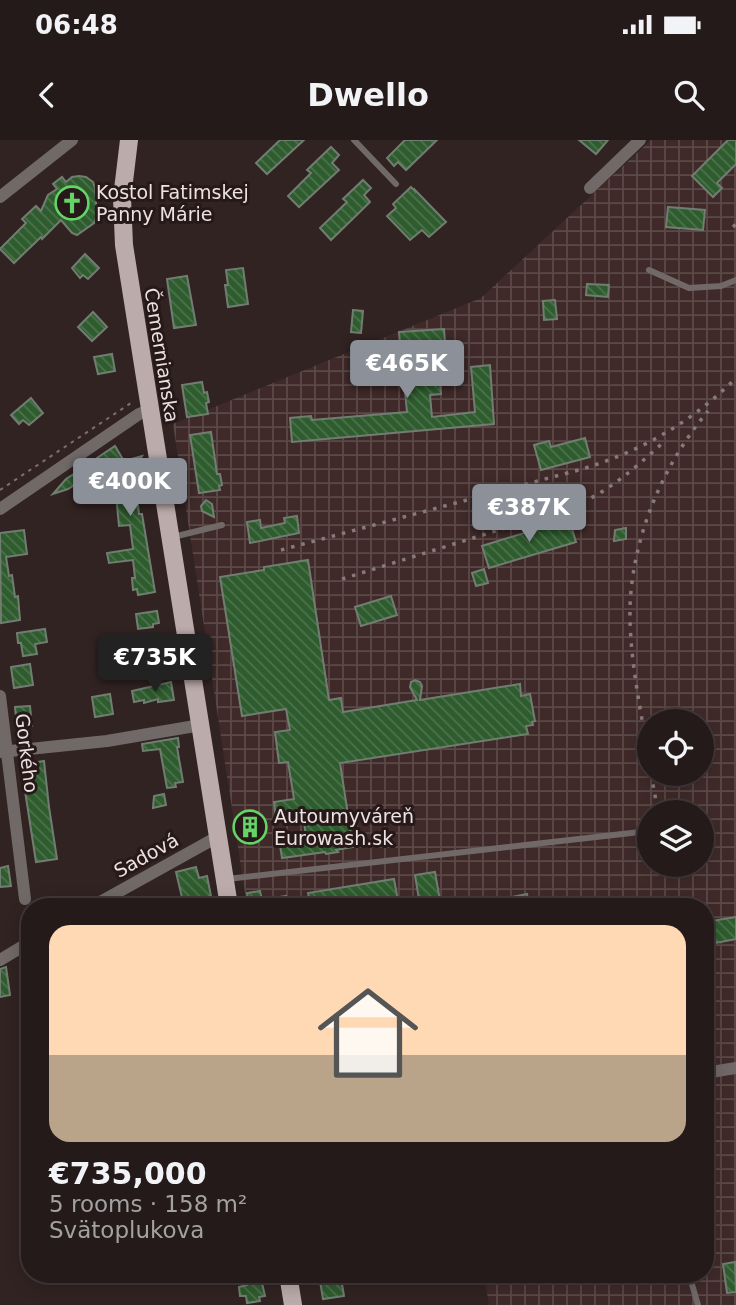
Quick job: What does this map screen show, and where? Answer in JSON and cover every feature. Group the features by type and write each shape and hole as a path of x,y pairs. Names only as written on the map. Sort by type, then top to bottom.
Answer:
{"main road":[{"name":"Čemernianska","path":"129,140 122,198 122,225 144,404 172,537 228,898"},
{"path":"289,1283 293,1305"}],"street":[{"path":"0,197 72,140"},
{"path":"590,188 640,140"},
{"path":"0,509 139,414 144,404"},
{"name":"Gorkého","path":"0,696 4,751 25,898"},
{"path":"4,751 107,741 201,724"},
{"name":"Sadová","path":"107,898 219,836"},
{"path":"0,960 21,943"},
{"path":"714,1072 736,1068"}],"lane":[{"path":"354,140 396,184"},
{"path":"649,270 689,288 721,286 736,280"},
{"path":"172,537 222,525"},
{"path":"225,880 637,832"},
{"path":"692,1283 698,1305"}],"path":[{"path":"0,490 144,404"}],"shaded area":[{"path":"651,140 736,140 736,1305 489,1305 485,1283 714,1283 714,898 246,898 173,424 481,298"}],"building":[{"path":"280,140 304,140 267,174 256,163"},
{"path":"405,140 437,140 406,170 398,162 394,166 387,158"},
{"path":"579,140 608,140 596,154"},
{"path":"728,140 736,140 736,164 717,183 722,188 713,197 692,176"},
{"path":"331,147 339,155 332,163 339,170 299,207 288,196 311,173 307,170"},
{"path":"79,176 93,182 95,188 97,215 94,223 77,235 61,220 14,263 0,249 26,223 22,219 36,206 41,211 48,195 57,189 53,184 62,177 66,182"},
{"path":"363,180 371,188 364,195 370,202 331,240 320,228 347,202 343,199"},
{"path":"411,187 446,222 429,237 422,230 410,240 387,216 396,208 393,204"},
{"path":"668,207 705,210 703,230 666,227"},
{"path":"85,254 99,268 88,279 83,275 80,278 72,268"},
{"path":"243,268 248,304 228,307 226,270"},
{"path":"187,276 196,325 174,328 167,279"},
{"path":"587,284 609,285 608,297 586,295"},
{"path":"555,300 557,319 544,320 543,301"},
{"path":"353,310 363,311 361,333 351,332"},
{"path":"93,312 107,327 92,341 78,327"},
{"path":"444,329 445,342 425,344 428,373 439,372 441,394 430,395 432,417 475,412 471,367 490,365 494,424 292,442 290,418 311,416 312,420 407,412 399,332"},
{"path":"112,354 115,371 98,374 94,357"},
{"path":"202,382 209,402 206,403 208,414 187,417 182,385"},
{"path":"31,398 43,413 29,425 23,420 19,424 11,415"},
{"path":"211,432 217,474 220,474 222,485 219,486 220,490 199,493 190,435"},
{"path":"585,438 590,457 541,470 534,445 549,441 551,447"},
{"path":"115,446 124,461 142,456 134,471 139,514 142,514 155,592 138,595 137,589 133,590 133,560 109,563 107,553 133,549 130,525 119,526 115,484 97,458"},
{"path":"77,472 85,472 82,480 53,494 66,479"},
{"path":"206,500 212,504 214,517 202,511 201,506"},
{"path":"297,516 299,533 250,543 247,522 260,520 261,528 285,523 284,518"},
{"path":"569,519 576,542 489,568 482,546"},
{"path":"626,528 626,539 614,541 615,530"},
{"path":"24,530 27,554 6,557 15,597 18,596 20,620 1,623 0,533"},
{"path":"308,560 329,700 341,698 343,712 417,700 410,687 415,680 422,686 420,700 520,684 521,696 530,694 535,721 532,722 533,725 526,726 528,734 340,763 353,847 326,854 282,858 279,839 306,836 303,815 276,819 274,802 294,799 288,762 279,763 275,732 290,730 286,709 242,716 220,577"},
{"path":"484,569 488,583 476,586 472,573"},
{"path":"391,596 397,615 361,626 355,607"},
{"path":"157,611 159,623 153,624 153,627 138,629 136,614"},
{"path":"45,629 47,642 35,644 37,654 23,656 17,633"},
{"path":"143,637 145,646 121,650 120,641"},
{"path":"166,645 168,663 141,665 138,649"},
{"path":"30,664 33,685 14,688 11,667"},
{"path":"171,682 174,700 134,702 132,691"},
{"path":"110,694 113,714 95,717 92,697"},
{"path":"30,706 32,726 17,728 15,707"},
{"path":"178,738 183,782 175,783 176,787 167,788 160,749 143,751 142,744"},
{"path":"44,761 57,859 36,862 21,765"},
{"path":"164,794 166,805 153,808 154,796"},
{"name":"Autoumyváreň Eurowash.sk","path":"257,818 261,828 243,835 239,825"},
{"path":"8,866 11,886 0,887 0,868"},
{"path":"196,867 199,878 207,876 211,896 182,898 176,872"},
{"path":"435,872 440,898 419,898 415,875"},
{"path":"394,879 398,898 309,898 308,893"},
{"path":"260,891 262,898 248,898 247,893"},
{"path":"527,894 528,898 507,898"},
{"path":"736,917 736,939 714,943 714,921"},
{"path":"6,967 10,995 0,997 0,969"},
{"path":"735,1262 736,1292 727,1293 723,1264"},
{"path":"262,1283 265,1296 259,1297 260,1301 247,1303 246,1296 240,1296 239,1287"},
{"path":"320,1283 342,1283 344,1296 323,1299"}],"railway":[{"path":"733,227 736,224"},
{"path":"281,550 575,471 620,456 682,423 736,378"},
{"path":"640,709 631,645 630,606 637,553 644,527 664,478 677,454 708,411"},
{"path":"342,579 583,502 620,479 666,440"},
{"path":"653,786 656,800"}],"place":[{"name":"Kostol Fatimskej Panny Márie","path":"72,203"},
{"name":"Autoumyváreň Eurowash.sk","path":"250,827"}]}
